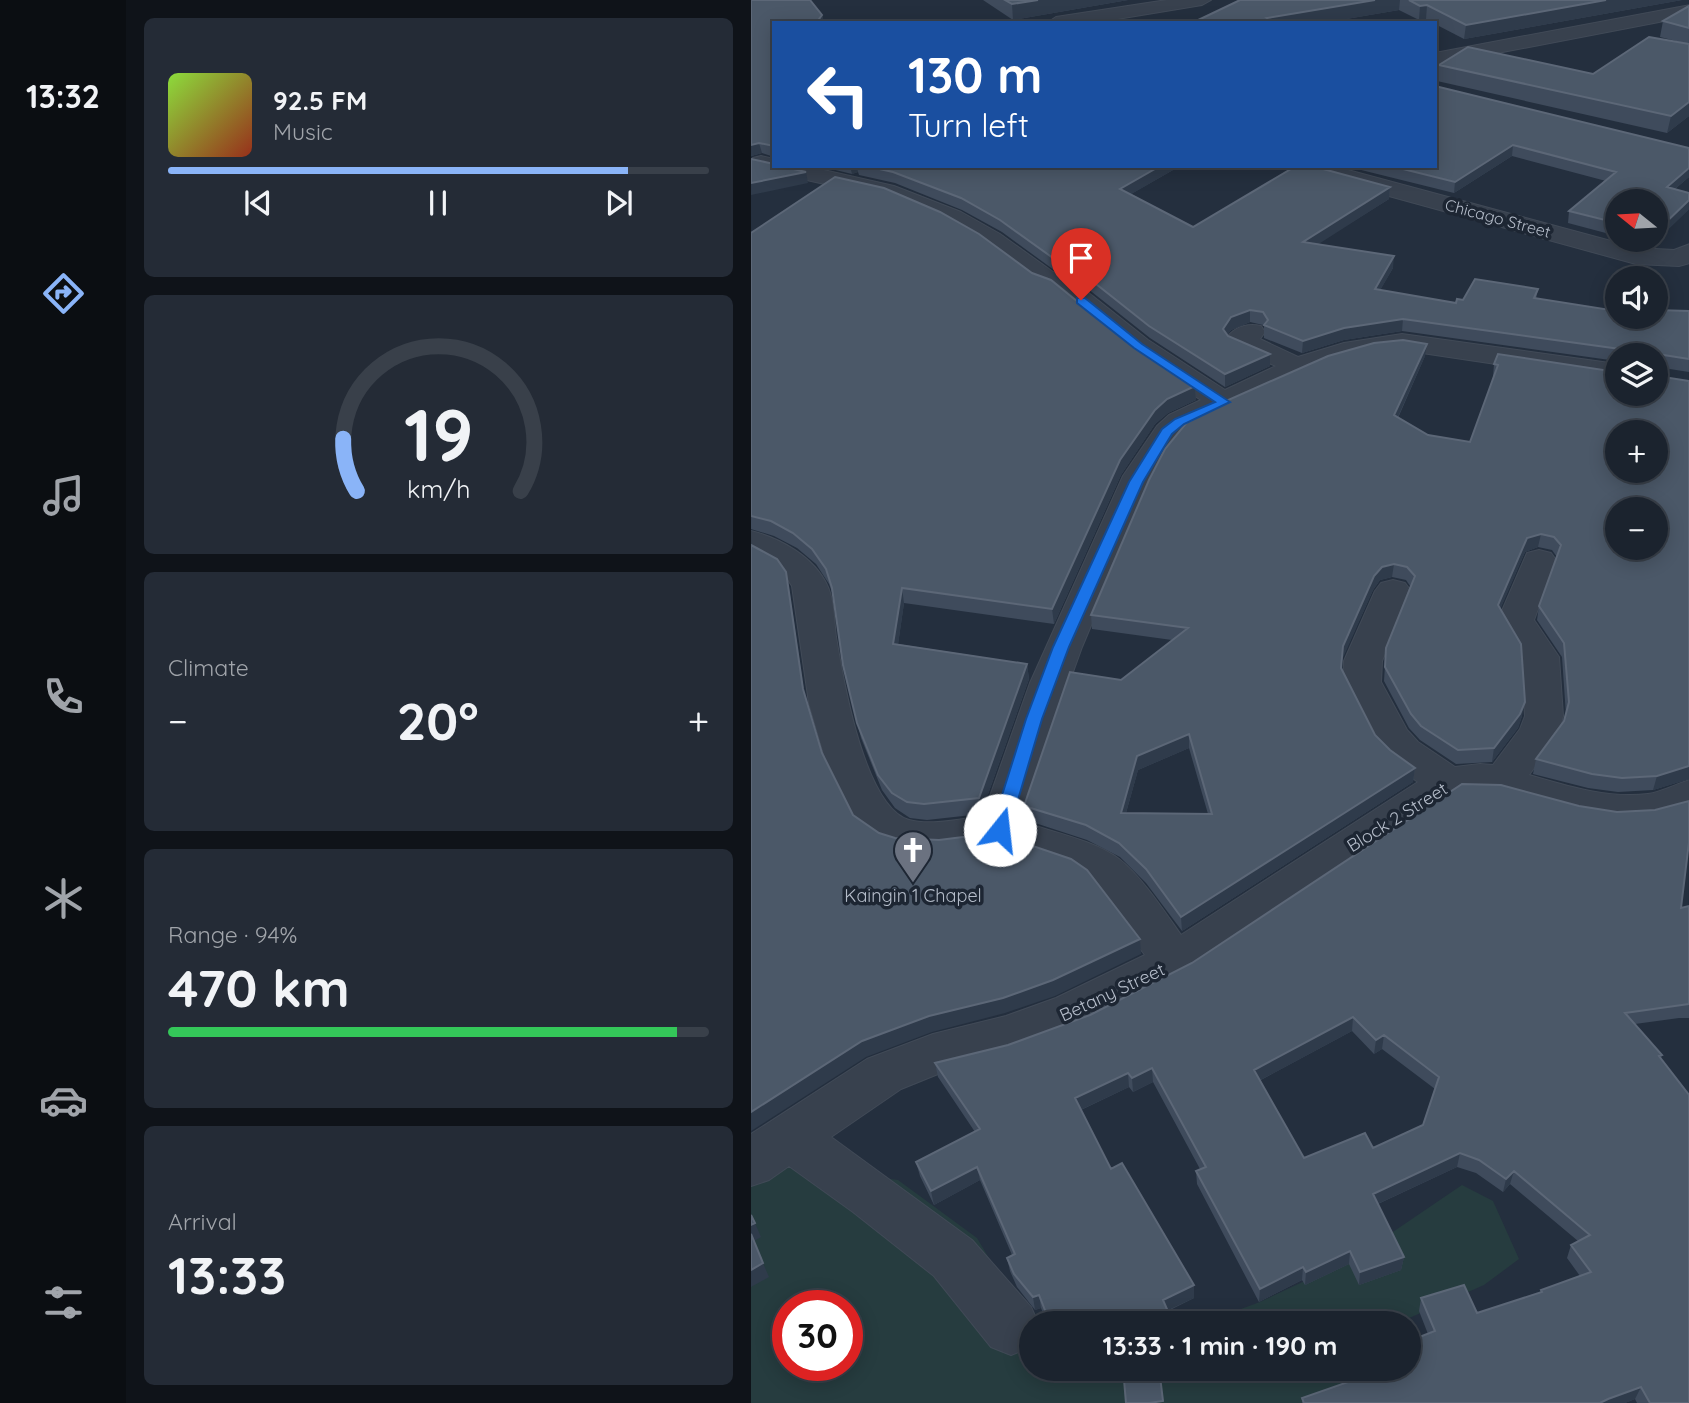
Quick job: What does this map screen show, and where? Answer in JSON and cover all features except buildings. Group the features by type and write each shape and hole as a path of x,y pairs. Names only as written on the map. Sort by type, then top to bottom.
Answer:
{"street":[{"path":"1091,0 1112,14 1141,21"},
{"path":"1068,21 1202,0"},
{"path":"1437,59 1689,10"},
{"path":"1583,32 1636,42"},
{"path":"761,163 772,165"},
{"path":"783,168 894,193 952,217 991,239 1044,278 1062,285 1138,346 1224,402"},
{"name":"Chicago Street","path":"1313,168 1636,256 1679,258 1689,251"},
{"path":"1251,332 1239,340 1301,366"},
{"path":"751,541 795,565 810,586 828,703 848,768 873,817 899,835 942,837 1000,830 1034,719 1061,647 1136,482 1167,432 1180,421 1301,366 1345,349 1377,343 1402,342 1605,371"},
{"path":"1502,782 1539,733 1544,716 1540,657 1517,627 1516,621 1539,561"},
{"path":"1393,591 1363,661 1362,682 1390,737 1404,752 1448,783"},
{"name":"Block 2 Street","path":"1175,962 1448,783 1480,778 1618,809 1647,810 1689,796"},
{"name":"Betany Street","path":"770,1150 884,1074 933,1055 1009,1036 1073,1012 1175,962 1144,917 1105,871 1089,861 1000,830"},
{"path":"770,1150 872,1195 953,1258 1011,1327"}],"green space":[{"path":"786,1164 898,1180 977,1238 1020,1311 1019,1381 1421,1381 1366,1403 751,1403 751,1184"},
{"path":"1462,1185 1493,1201 1519,1259 1484,1285 1421,1313 1236,1311 1356,1257"}],"place":[{"name":"Kaingin 1 Chapel","path":"913,884"}],"route":[{"path":"1000,830 1034,719 1061,647 1136,482 1167,432 1180,421 1224,402 1138,346 1081,300"}]}
